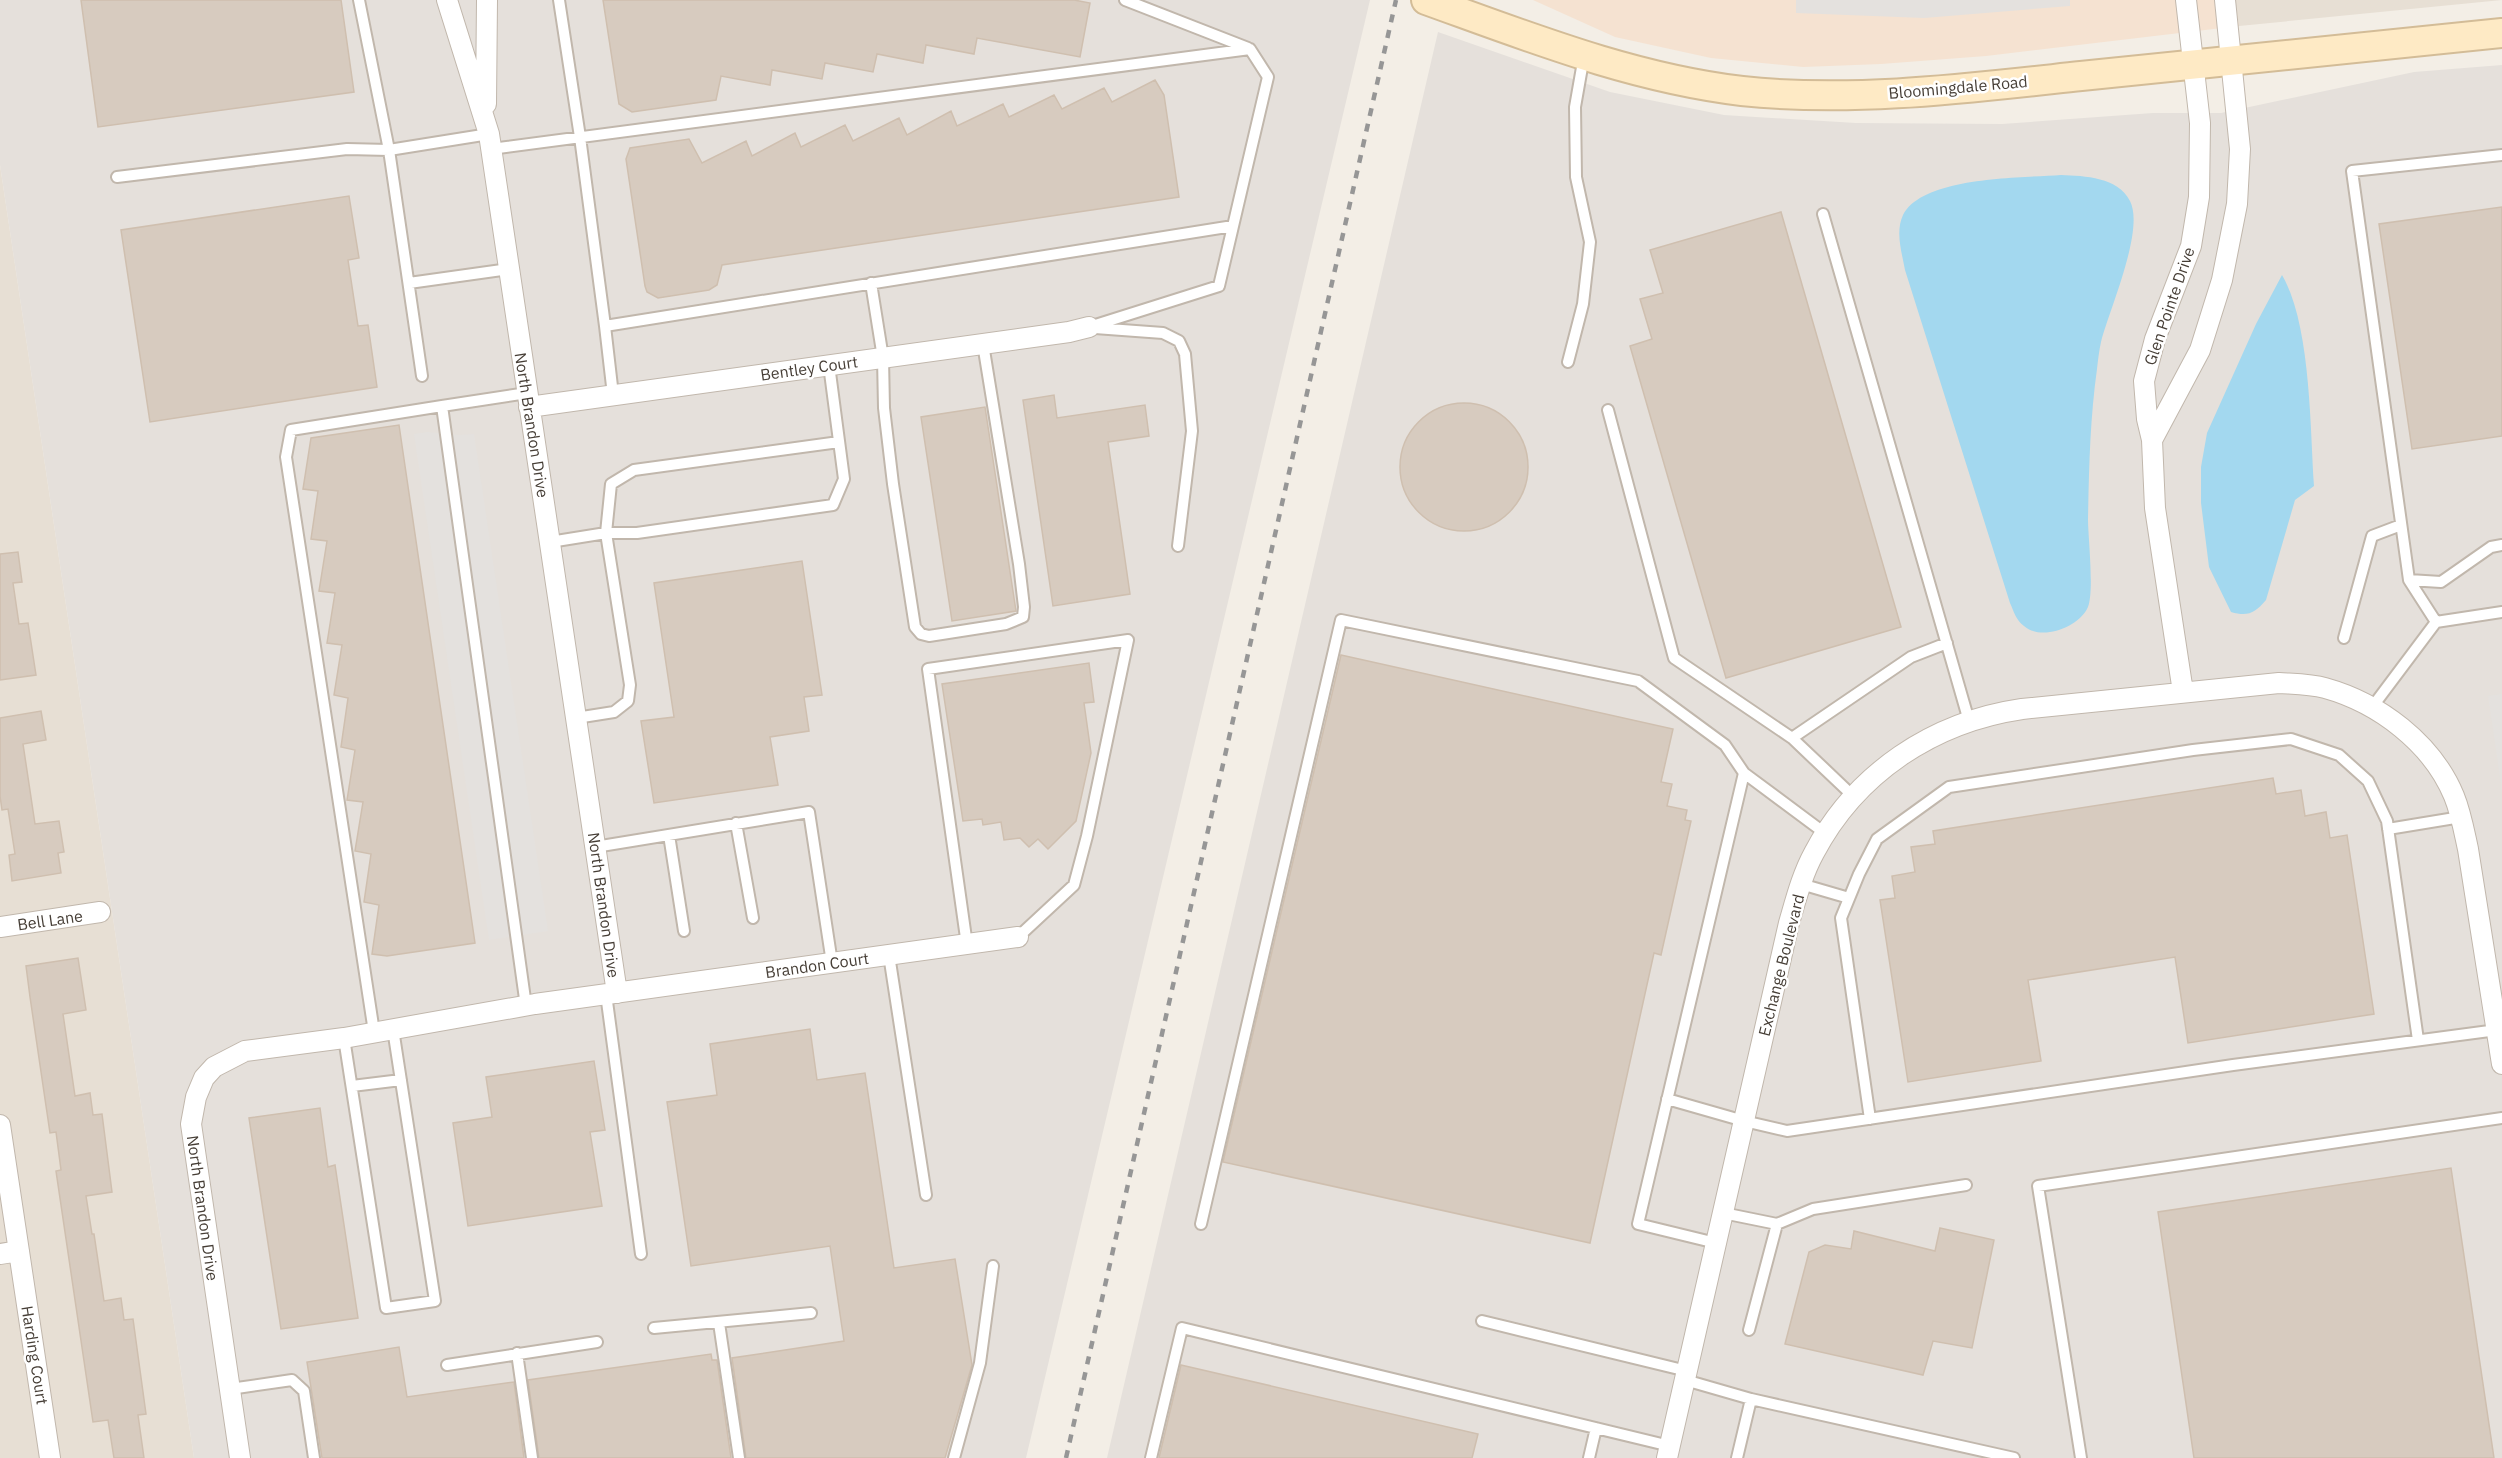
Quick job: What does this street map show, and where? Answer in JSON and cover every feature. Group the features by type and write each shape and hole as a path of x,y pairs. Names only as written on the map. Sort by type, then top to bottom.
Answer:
{"main road":[{"name":"Bloomingdale Road","path":"1426,0 1584,56 1643,72 1704,85 1793,94 1883,93 2003,84 2502,33"}],"street":[{"name":"North Brandon Drive","path":"240,1458 191,1124 196,1097 204,1078 214,1067 245,1051 344,1038 611,993 595,847 488,135 447,0"},
{"name":"North Brandon Drive","path":"487,0 488,135"},
{"name":"Glen Pointe Drive","path":"2183,692 2155,508 2152,440 2147,419 2144,381 2155,339 2191,246 2199,197 2201,136 2186,0"},
{"path":"2152,440 2200,350 2222,280 2237,204 2240,149 2233,61 2225,0"},
{"name":"Bentley Court","path":"528,400 613,395 1089,327"},
{"name":"Exchange Boulevard","path":"1669,1452 1789,923 1801,884 1814,853 1853,796 1902,754 1947,729 1992,714 2012,711 2279,683 2322,687 2373,706 2406,732 2429,757 2444,776 2461,817 2502,1064"},
{"name":"Bell Lane","path":"0,927 100,912"},
{"name":"Brandon Court","path":"611,993 1018,937"},
{"name":"Harding Court","path":"0,1125 9,1253 50,1458"}],"lane":[{"path":"358,0 389,150 422,376"},
{"path":"559,0 580,137 613,395"},
{"path":"1089,327 1220,286 1268,77 1250,49 1125,0"},
{"path":"117,177 347,149 389,150 488,135 580,137 1250,49"},
{"path":"1568,362 1583,304 1590,242 1576,177 1575,107 1584,56"},
{"path":"2436,622 2409,580 2352,171 2502,156"},
{"path":"1823,214 1969,721"},
{"path":"605,326 1233,226"},
{"path":"409,283 509,269"},
{"path":"871,284 883,358 884,408 893,484 915,627 921,634 929,636 960,632 1023,617 1024,607 982,344"},
{"path":"1089,327 1162,333 1179,341 1185,354 1192,431 1178,546"},
{"path":"550,542 606,533 637,533 833,504 844,479 829,365"},
{"path":"344,1038 386,1308 435,1301 401,1080 384,1031 286,458 291,430 442,406 528,400"},
{"path":"442,406 526,1006"},
{"path":"1608,410 1674,658 1792,738 1853,796"},
{"path":"576,718 614,712 628,701 630,685 606,533 611,484 634,470 839,442"},
{"path":"2344,638 2373,536 2401,525"},
{"path":"2409,580 2442,582 2491,547 2502,545"},
{"path":"2373,706 2436,622 2502,612"},
{"path":"1201,1224 1341,620 1638,681 1725,745 1744,773 1826,834"},
{"path":"967,945 928,669 1128,640 1088,836 1074,885 1018,937"},
{"path":"1792,738 1911,657 1947,644"},
{"path":"1870,1119 1841,918 1877,839 1949,787 2193,750 2291,738 2338,755 2368,782 2387,821 2418,1040"},
{"path":"1716,1244 1638,1224 1744,773"},
{"path":"595,847 809,812 832,963"},
{"path":"2388,829 2461,817"},
{"path":"736,823 753,918"},
{"path":"669,834 684,931"},
{"path":"1801,884 1849,898"},
{"path":"889,955 926,1195"},
{"path":"611,993 641,1254"},
{"path":"1668,1100 1744,1122 1787,1131 2233,1065 2497,1030"},
{"path":"352,1086 401,1080"},
{"path":"2081,1458 2038,1186 2502,1118"},
{"path":"1723,1213 1777,1224 1813,1209 1966,1185"},
{"path":"1749,1330 1777,1224"},
{"path":"954,1458 980,1363 993,1266"},
{"path":"654,1328 811,1313"},
{"path":"1482,1321 1686,1375 1751,1399 2014,1458"},
{"path":"719,1323 739,1458"},
{"path":"1151,1458 1182,1328 1596,1428 1669,1452"},
{"path":"447,1365 597,1342"},
{"path":"517,1353 532,1458"},
{"path":"230,1389 292,1380 304,1391 314,1458"},
{"path":"1737,1458 1751,1399"},
{"path":"1589,1458 1596,1428"}],"shaded area":[{"path":"0,0 1370,0 1026,1458 194,1458 0,165"},
{"path":"1533,0 2235,0 2239,26 1986,56 1803,67 1711,58 1615,37"},
{"path":"1796,0 2070,0 2070,6 1924,18 1796,13"},
{"path":"2235,0 2502,0 2239,26"},
{"path":"1438,32 1610,92 1724,115 1856,123 2002,124 2153,113 2221,113 2414,72 2502,65 2502,1458 1107,1458"},
{"path":"0,165 194,1458 0,1458"},
{"path":"428,432 474,434 548,931 489,940 414,434"},
{"path":"2502,694 2502,791 2488,696"}],"water":[{"path":"2061,175 2100,179 2118,187 2130,201 2133,231 2130,250 2101,342 2095,388 2089,481 2091,592 2089,602 2082,616 2067,627 2040,632 2021,624 2010,603 1905,270 1900,228 1903,215 1914,202 1951,186 1999,179"},
{"path":"2282,275 2292,296 2304,348 2314,486 2295,500 2266,600 2251,613 2242,614 2231,612 2209,567 2201,503 2201,467 2207,433 2256,324"}],"building":[{"path":"81,0 341,0 354,92 98,127"},
{"path":"603,0 1074,0 1090,3 1080,57 977,38 974,54 926,45 923,63 877,54 873,72 825,63 822,79 772,70 770,85 721,76 716,100 632,112 619,104"},
{"path":"1155,80 1164,95 1179,197 722,265 717,285 709,290 658,298 647,292 626,159 630,148 689,139 702,163 746,141 752,156 795,133 801,147 845,125 853,141 899,118 907,135 951,111 957,126 1003,104 1009,117 1054,95 1062,109 1104,88 1112,102"},
{"path":"349,196 359,258 348,260 358,326 368,325 377,387 150,422 121,230"},
{"path":"2502,207 2502,436 2412,449 2379,224"},
{"path":"1781,212 1901,627 1726,678 1630,346 1652,339 1640,299 1663,293 1650,250"},
{"path":"1054,395 1057,418 1145,405 1149,436 1108,442 1130,594 1053,606 1023,400"},
{"path":"1464,403 1488,408 1509,422 1523,443 1528,467 1523,491 1509,512 1488,526 1464,531 1440,526 1419,512 1405,491 1400,467 1405,443 1419,422 1440,408"},
{"path":"985,407 1016,611 952,621 921,417"},
{"path":"399,425 475,943 387,956 372,954 379,905 364,902 371,854 355,851 363,802 347,800 355,750 341,747 348,698 334,695 342,645 327,643 335,593 319,591 327,541 311,539 318,491 303,489 311,438"},
{"path":"18,552 22,582 13,583 19,624 28,623 36,675 0,680 0,554"},
{"path":"802,561 822,695 804,697 809,731 770,737 778,785 654,803 641,721 674,717 654,583"},
{"path":"1341,655 1673,729 1661,782 1672,784 1667,806 1687,810 1685,820 1691,821 1661,955 1654,953 1590,1243 1223,1162"},
{"path":"1089,663 1094,702 1084,703 1091,753 1076,821 1048,849 1038,839 1029,847 1020,838 1004,840 1001,822 983,825 982,819 963,821 942,684"},
{"path":"41,711 46,740 23,744 35,824 59,821 64,852 58,853 61,873 12,881 9,855 15,854 8,809 2,810 0,796 0,718"},
{"path":"2273,778 2276,794 2301,790 2305,816 2326,812 2330,838 2347,835 2374,1014 2188,1043 2175,957 2028,980 2041,1061 1908,1082 1880,900 1895,898 1892,876 1915,872 1911,847 1935,844 1933,831"},
{"path":"78,958 86,1010 63,1014 75,1096 90,1093 93,1115 102,1114 112,1192 86,1196 104,1301 121,1298 124,1320 133,1319 146,1414 138,1415 144,1458 114,1458 108,1420 93,1422 56,1171 61,1170 56,1132 50,1133 30,997 26,966"},
{"path":"810,1029 817,1080 865,1073 894,1268 955,1259 972,1365 945,1458 746,1458 732,1358 844,1341 830,1246 691,1266 667,1102 717,1095 710,1044"},
{"path":"594,1061 605,1130 590,1132 602,1206 468,1226 453,1123 492,1117 486,1077"},
{"path":"320,1108 328,1167 335,1165 358,1318 281,1329 249,1118"},
{"path":"2451,1168 2494,1458 2194,1458 2158,1212"},
{"path":"1940,1228 1994,1240 1972,1348 1933,1341 1923,1375 1785,1344 1809,1252 1825,1245 1851,1249 1854,1231 1935,1251"},
{"path":"399,1347 407,1397 514,1382 524,1458 322,1458 307,1362"},
{"path":"711,1354 712,1360 717,1360 731,1458 539,1458 528,1380"},
{"path":"1181,1365 1478,1434 1472,1458 1159,1458"}],"railway":[{"path":"1066,1458 1396,0"}]}
